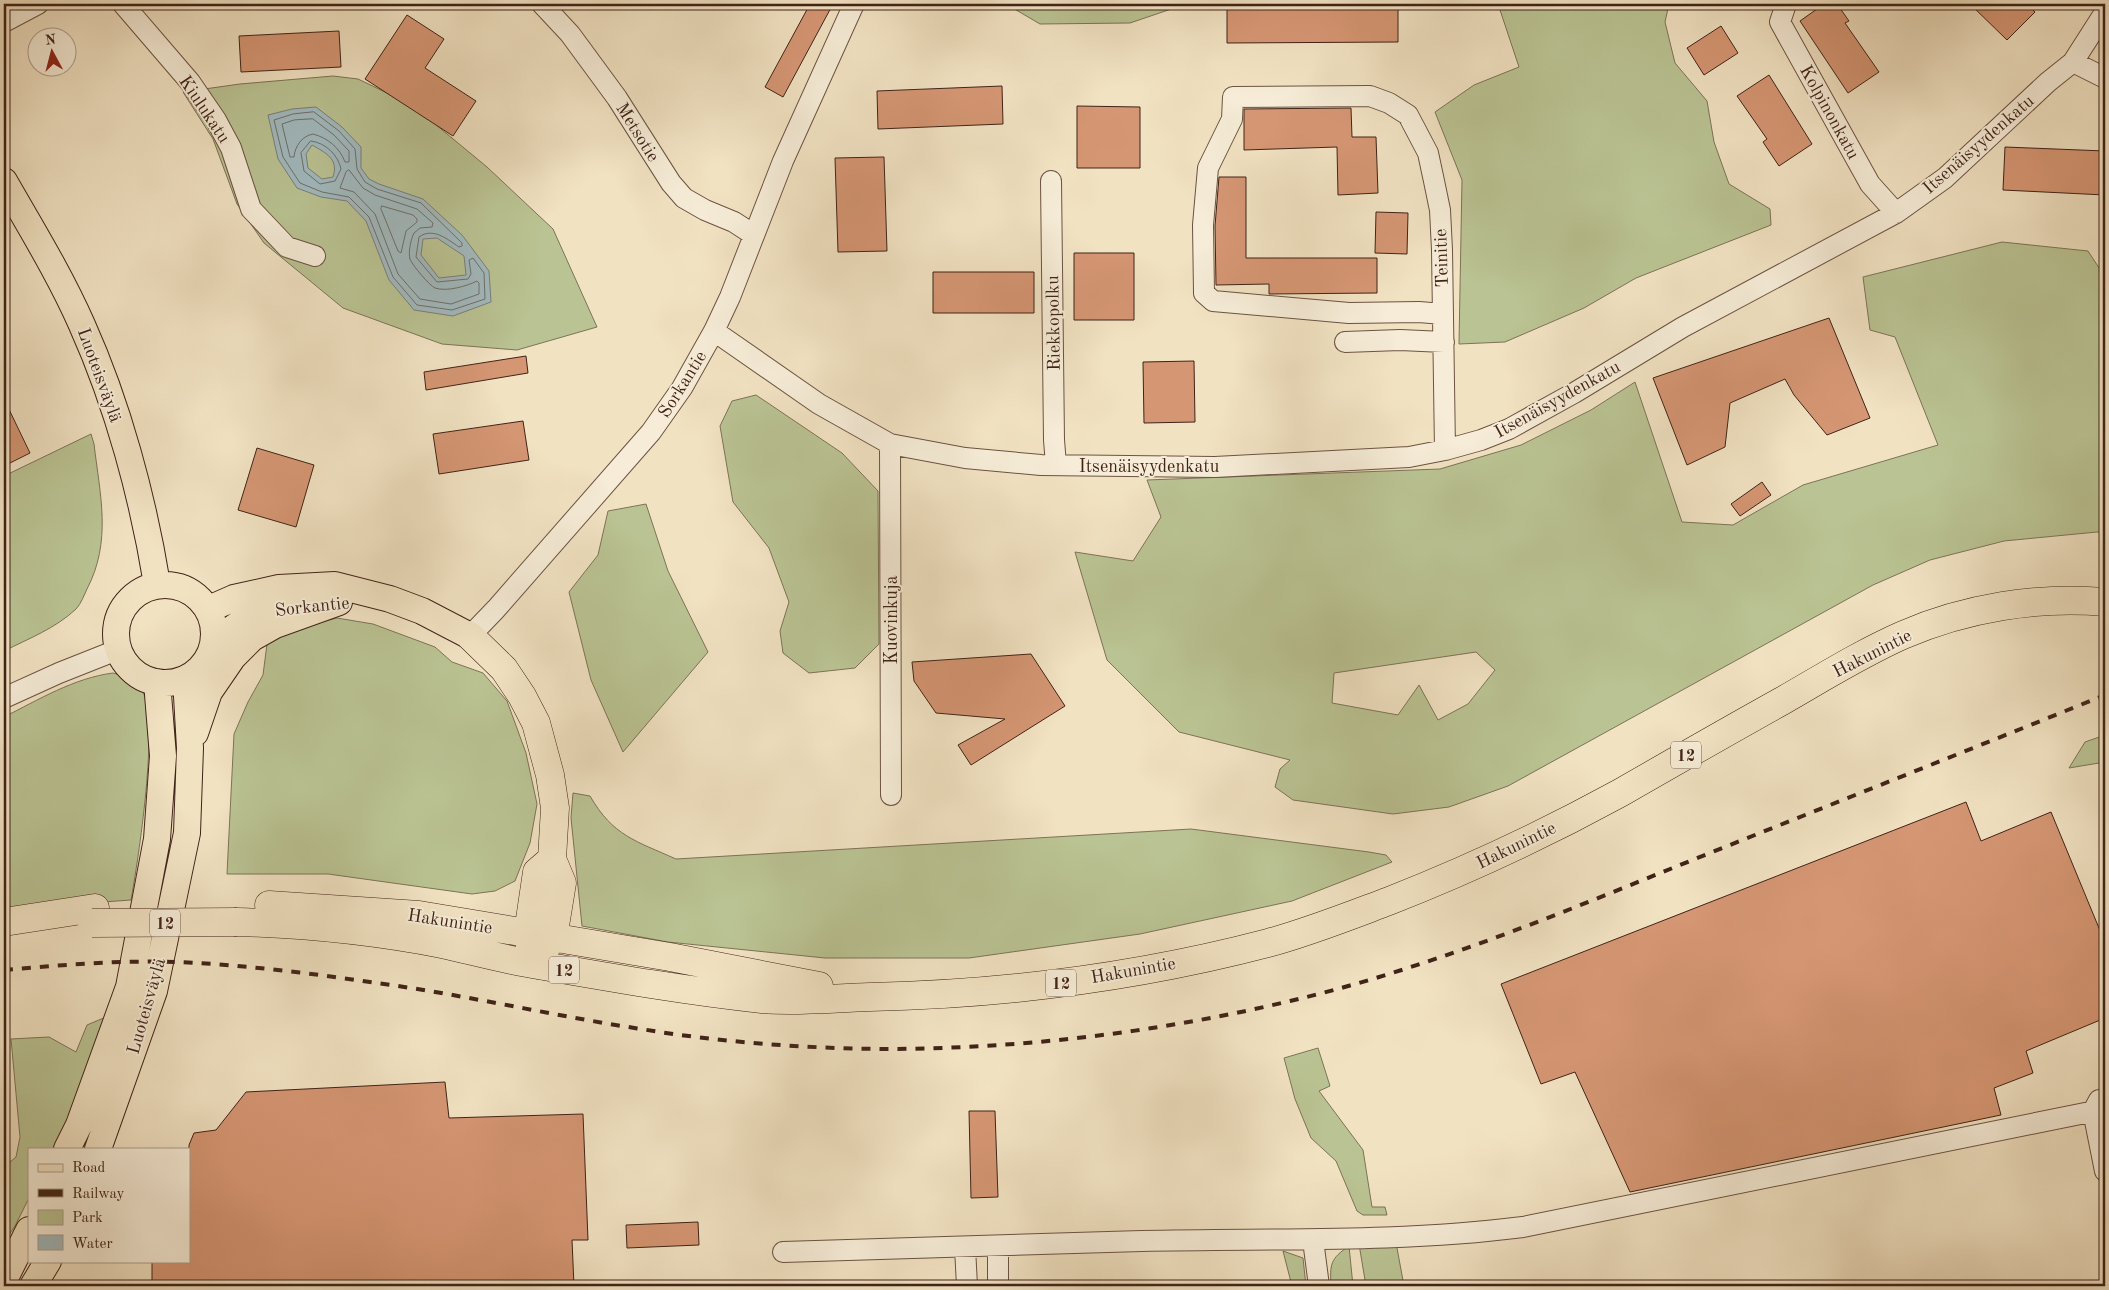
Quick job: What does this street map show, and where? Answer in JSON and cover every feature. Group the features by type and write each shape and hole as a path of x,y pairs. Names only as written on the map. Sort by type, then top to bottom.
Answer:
{"highway":[{"name":"Hakunintie","path":"239,913 277,923 359,931 650,984 770,1000 892,996 1028,988 1096,978 1272,942 1335,922 1435,883 1532,839 1902,636 1959,616 2018,604 2105,602"},
{"path":"470,636 504,669 522,696 536,723 550,775 555,808 552,859 562,883 540,936 532,964"},
{"name":"Hakunintie","path":"4,922 93,916 239,913 419,915 670,957 793,982 892,996"}],"main road":[{"name":"Luoteisväylä","path":"4,181 74,308 100,368 122,436 137,492 157,584"},
{"path":"157,584 175,585 186,588 201,598 209,609 216,633 214,643 202,666 196,673 186,679 157,682 143,678 127,668 117,650 115,637 117,620 129,600 138,592 157,584"},
{"name":"Sorkantie","path":"209,609 234,598 279,588 335,585 390,599 422,611 470,636"},
{"name":"Sorkantie","path":"214,643 244,620 274,607 390,599"},
{"path":"190,748 209,692 233,656 252,638 275,625 339,602"},
{"name":"Luoteisväylä","path":"98,1148 154,991 187,833 190,748 186,679"},
{"name":"Luoteisväylä","path":"67,1148 78,1125 129,987 154,857 163,756 157,682"},
{"path":"5,1276 28,1232"},
{"path":"33,1286 47,1262"},
{"path":"42,1286 48,1262"}],"street":[{"path":"4,22 38,4"},
{"name":"Kiulukatu","path":"123,4 190,82 216,120 231,148 251,209 287,248 315,256"},
{"name":"Metsotie","path":"542,4 570,34 617,98 671,183 684,198 705,210 734,222 754,235"},
{"name":"Sorkantie","path":"470,636 496,609 651,432 682,388 714,331 730,297 783,161 854,4"},
{"name":"Kolpinonkatu","path":"1786,4 1780,22 1870,184 1896,214"},
{"name":"Itsenäisyydenkatu","path":"714,331 819,404 890,444 965,458 1056,465 1215,467 1409,457 1445,450 1481,440 1509,429 1574,393 1683,327 1896,214 1945,178 2048,82 2073,62 2105,12"},
{"path":"2073,62 2105,78"},
{"name":"Teinitie","path":"1443,314 1419,312 1349,313 1213,302 1204,293 1203,225 1208,168 1232,119 1234,97 1370,96 1390,103 1408,115 1428,153 1440,210 1444,342 1445,450"},
{"name":"Riekkopolku","path":"1051,181 1054,440 1056,465"},
{"path":"1345,342 1400,340 1444,342"},
{"name":"Kuovinkuja","path":"890,444 891,795"},
{"path":"4,698 59,673 117,650"},
{"path":"783,1252 1142,1241 1314,1240 1470,1234 1523,1227 2101,1106 2105,1171"},
{"path":"1314,1240 1319,1286"},
{"path":"998,1246 998,1286"},
{"path":"965,1247 967,1286"}],"green space":[{"path":"1006,4 1186,4 1130,23 1040,24"},
{"path":"1498,4 1669,4 1665,22 1675,63 1707,101 1714,142 1729,184 1770,209 1771,225 1636,278 1584,308 1505,342 1459,344 1462,180 1435,112 1474,85 1519,67"},
{"path":"333,76 358,79 412,105 487,167 553,229 597,327 517,350 442,344 343,308 264,243 237,204 213,139 183,92 240,84"},
{"path":"2002,242 2088,251 2105,277 2105,533 2097,532 2004,541 1930,560 1873,585 1508,786 1449,807 1393,814 1293,800 1275,787 1280,769 1290,760 1179,732 1107,660 1075,552 1133,561 1161,517 1147,480 1440,469 1521,445 1591,410 1635,382 1682,522 1733,525 1803,485 1938,445 1895,337 1870,330 1863,277","holes":["1476,652 1495,670 1468,704 1438,720 1419,685 1398,715 1332,703 1334,673"]},
{"path":"756,395 842,453 878,491 879,644 855,668 809,673 783,653 780,631 789,602 769,548 733,502 720,426 732,401"},
{"path":"91,434 94,444 102,518 102,535 95,571 76,609 51,627 4,651 4,476"},
{"path":"646,504 668,571 708,652 623,752 591,680 569,592 598,555 608,511"},
{"path":"337,618 373,624 435,647 452,662 483,673 507,701 526,753 537,804 530,843 515,881 495,891 472,894 328,874 227,874 234,734 248,702 263,675 267,644 287,631"},
{"path":"113,673 133,681 142,690 147,706 149,730 146,792 131,900 4,909 4,717 70,685"},
{"path":"2105,735 2105,762 2069,768 2085,742"},
{"path":"573,793 590,796 608,820 627,836 676,859 1191,829 1369,852 1386,855 1392,862 1292,901 1140,934 969,958 825,958 668,942 582,926 571,818"},
{"path":"106,1017 68,1121 54,1148 28,1148 28,1200 15,1226 4,1242 4,1167 16,1157 20,1137 11,1039 49,1037 76,1052 87,1025"},
{"path":"1318,1048 1330,1086 1319,1091 1363,1150 1372,1207 1385,1207 1387,1215 1363,1215 1357,1211 1336,1161 1311,1138 1295,1099 1284,1058"},
{"path":"1393,1243 1397,1248 1404,1286 1366,1286 1359,1244"},
{"path":"1349,1246 1353,1286 1331,1286 1332,1263"},
{"path":"1283,1251 1303,1258 1306,1286 1292,1286"}],"water":[{"path":"316,107 342,127 361,147 361,168 369,179 423,199 462,235 489,271 491,302 453,316 414,310 389,280 366,221 347,201 321,197 297,188 278,159 268,115 292,109","holes":["312,145 333,161 333,177 322,179 308,168 306,154","437,238 464,256 466,275 439,278 421,255 423,239"]}],"building":[{"path":"810,4 833,4 783,97 765,87"},
{"path":"1227,4 1398,4 1398,42 1227,43"},
{"path":"1824,4 1837,4 1849,21 1845,23 1879,72 1848,93 1800,21"},
{"path":"1970,4 2027,4 2035,12 2007,40"},
{"path":"407,15 444,39 425,68 476,101 453,136 365,79"},
{"path":"1721,26 1738,53 1704,75 1687,48"},
{"path":"339,31 341,67 241,72 239,36"},
{"path":"1769,75 1812,144 1779,166 1763,142 1767,139 1737,96"},
{"path":"1002,86 1003,124 878,129 877,91"},
{"path":"1077,106 1140,107 1140,168 1077,168"},
{"path":"1351,108 1352,137 1376,137 1378,193 1338,195 1337,147 1244,150 1244,109"},
{"path":"2005,147 2105,151 2105,195 2003,190"},
{"path":"884,157 887,251 838,252 835,158"},
{"path":"1219,177 1246,177 1246,258 1377,258 1377,293 1269,294 1269,284 1216,285 1215,226"},
{"path":"1376,212 1408,213 1407,254 1375,253"},
{"path":"1074,253 1134,253 1134,320 1074,320"},
{"path":"933,272 1034,272 1034,313 933,313"},
{"path":"1829,318 1870,418 1827,435 1794,395 1785,379 1730,403 1725,447 1687,465 1653,378"},
{"path":"526,356 528,373 426,390 424,372"},
{"path":"1194,361 1195,422 1144,423 1143,362"},
{"path":"4,399 30,453 4,466"},
{"path":"523,421 529,460 439,474 433,434"},
{"path":"257,448 314,465 296,527 238,510"},
{"path":"1762,482 1771,495 1740,516 1731,504"},
{"path":"1031,654 1065,706 971,765 958,745 1005,719 936,713 914,681 912,662"},
{"path":"1966,802 1981,841 2051,812 2101,933 2105,931 2105,1018 2026,1051 2033,1073 1994,1088 2001,1115 1630,1192 1575,1072 1541,1084 1501,984"},
{"path":"445,1082 449,1118 583,1114 588,1240 572,1240 574,1286 152,1286 152,1262 190,1262 189,1145 194,1133 216,1130 246,1092"},
{"path":"969,1111 995,1111 998,1197 971,1198"},
{"path":"698,1222 699,1245 627,1248 626,1225"}],"railway":[{"path":"4,970 112,962 204,963 333,977 416,989 670,1034 790,1046 880,1049 931,1048 983,1046 1086,1037 1189,1022 1290,1001 1389,974 1439,958 1585,903 2105,695"}]}
